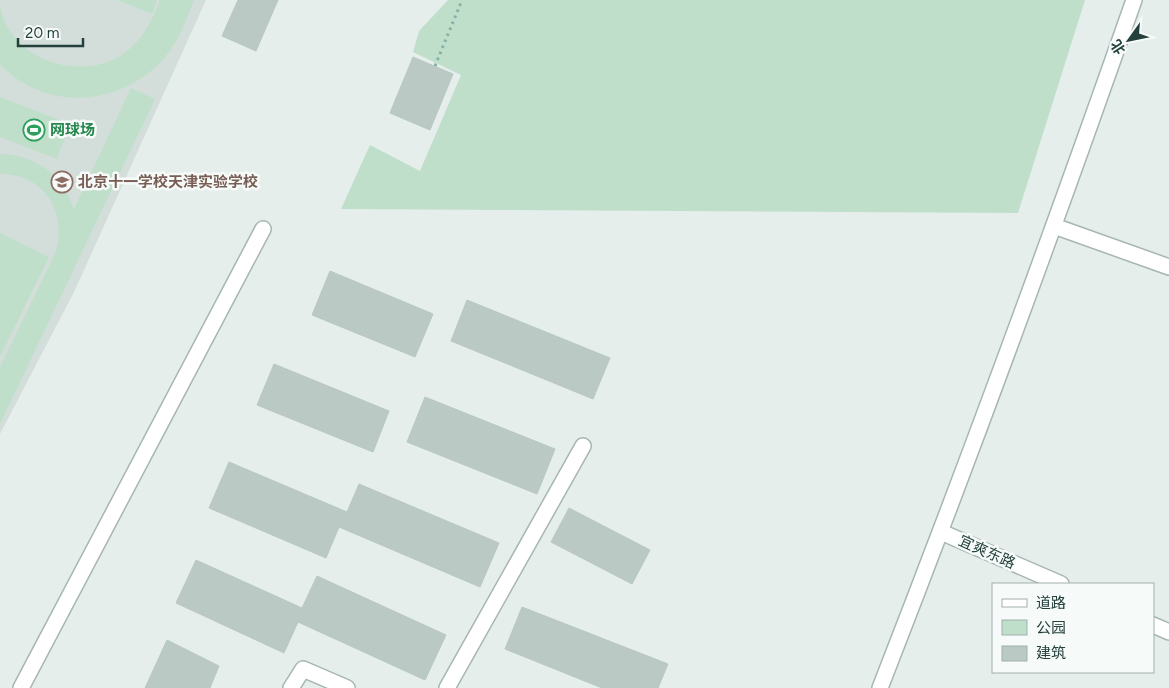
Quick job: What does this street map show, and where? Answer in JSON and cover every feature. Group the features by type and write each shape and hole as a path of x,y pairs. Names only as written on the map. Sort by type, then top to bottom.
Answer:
{"street":[{"path":"880,688 941,532 1054,226 1134,0"},
{"path":"1054,226 1169,267"},
{"path":"22,688 263,229"},
{"path":"448,688 583,446"},
{"name":"宜爽东路","path":"941,532 1059,583"},
{"path":"1154,625 1169,632"},
{"path":"291,688 303,669 347,688"}],"path":[{"path":"435,66 462,0"}],"shaded area":[{"name":"北京十一学校天津实验学校","path":"0,0 206,0 75,290 0,434"}],"green space":[{"path":"117,0 157,0 152,14"},
{"path":"160,0 194,0 171,50 159,64 141,78 121,89 101,95 79,98 58,96 37,90 18,79 0,64 0,6 6,25 17,40 32,53 49,61 68,66 87,66 106,62 130,49 146,30"},
{"path":"448,0 1085,0 1018,213 341,209 370,145 420,171 461,75 413,52 419,31"},
{"path":"131,88 155,99 0,424 0,367 55,254 58,224 55,211 41,189 29,181 16,176 0,174 0,154 28,159 52,173 66,190 74,209"},
{"name":"网球场","path":"0,97 70,124 57,159 0,137"},
{"path":"0,233 49,257 0,357"}],"building":[{"path":"238,0 278,0 256,51 222,36"},
{"path":"413,57 453,74 430,130 390,113"},
{"path":"330,271 433,314 415,357 312,315"},
{"path":"467,300 610,358 593,399 451,341"},
{"path":"274,364 389,411 373,452 257,405"},
{"path":"425,397 555,449 537,494 407,442"},
{"path":"229,462 347,512 359,484 499,543 480,587 339,527 326,558 209,508"},
{"path":"569,508 650,550 632,584 551,542"},
{"path":"196,560 302,608 317,576 446,635 425,680 298,622 284,653 176,603"},
{"path":"522,607 668,664 658,688 602,688 505,649"},
{"path":"167,640 219,666 210,688 145,688"}],"place":[{"name":"网球场","path":"34,130"},
{"name":"北京十一学校天津实验学校","path":"62,182"}]}
